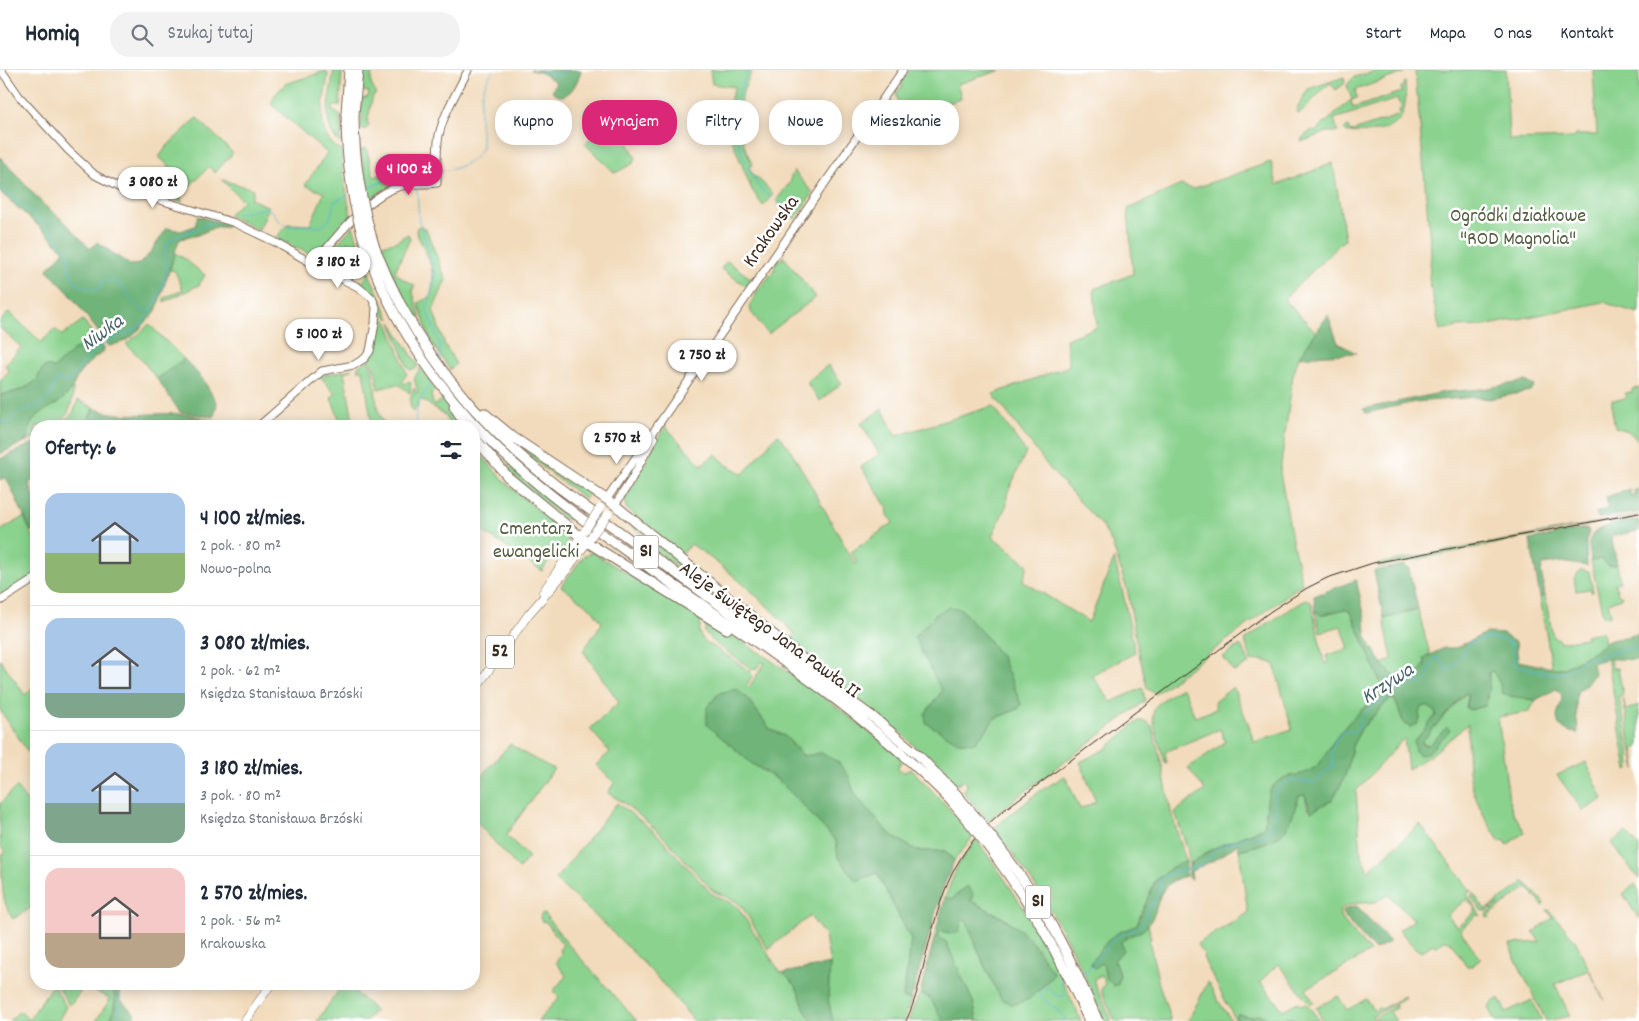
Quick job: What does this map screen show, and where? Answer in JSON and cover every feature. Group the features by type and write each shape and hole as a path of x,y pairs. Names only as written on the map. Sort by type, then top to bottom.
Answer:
{"highway":[{"name":"Aleje świętego Jana Pawła II","path":"349,70 350,114"},
{"name":"Aleje świętego Jana Pawła II","path":"358,70 350,114 347,152 351,184 360,225 374,268 388,300 404,329 473,420"},
{"name":"Aleje świętego Jana Pawła II","path":"443,382 456,390 500,437 556,486 849,699 918,755 954,798 997,843 1037,900 1069,958 1098,1021"},
{"path":"443,382 463,420"},
{"path":"456,390 512,437 611,502 798,654 849,699"},
{"name":"Aleje świętego Jana Pawła II","path":"480,428 490,441 553,497 874,729 954,798 1029,904 1061,961 1089,1021"},
{"path":"480,445 513,482 583,540 730,631 767,651"}],"main road":[{"name":"Krakowska","path":"590,531 600,508 611,502"},
{"name":"Krakowska","path":"480,682 529,612 566,571 583,540 608,514 611,502"},
{"path":"245,1021 267,990"}],"street":[{"path":"1,70 19,96 56,137 102,180 118,187 228,220 283,246 370,295 374,302 376,314 370,351 365,358 354,365 322,371 266,420"},
{"path":"314,265 360,212 381,195 390,189 437,180 437,150 441,126 468,70"},
{"name":"Krakowska","path":"611,502 636,471 667,412 903,70"},
{"path":"0,601 30,582"}],"green space":[{"path":"334,70 342,70 340,106 333,106 333,111 340,115 341,143 334,137 328,120 329,99"},
{"path":"364,70 372,70 371,84 376,93 373,95 367,124 370,125 366,129 361,129 362,99 368,97 369,92 362,91"},
{"path":"530,70 581,70 571,91 562,96 552,92 556,82 540,72"},
{"path":"710,70 751,70 741,100 730,100 735,87 712,84"},
{"path":"909,70 1001,70 958,84 961,99 958,100 898,100 896,94 902,86 901,82"},
{"path":"1380,70 1403,70 1404,73 1355,90 1357,98 1352,100 1347,85 1354,77"},
{"name":"Ogródki działkowe \"ROD Magnolia\"","path":"1415,70 1506,70 1509,140 1573,138 1575,135 1597,135 1593,70 1639,70 1639,313 1604,302 1483,326 1457,327 1440,331 1429,279 1431,253"},
{"path":"326,71 328,75 322,116 323,126 326,135 332,143 341,150 351,218 321,251 308,254 302,249 276,238 288,224 310,225 324,193 305,185 327,153 271,104 275,95 285,84"},
{"path":"1344,77 1345,83 1336,90 1330,83 1299,114 1297,112 1298,106 1308,89"},
{"path":"1404,82 1405,98 1404,111 1399,120 1393,125 1385,129 1362,132 1347,133 1344,129 1348,127 1350,132 1400,115 1399,110 1402,108 1397,99 1334,119 1338,132 1327,132 1301,142 1302,138 1312,130 1315,132 1351,100 1353,108 1402,92 1401,87 1404,86"},
{"path":"197,118 233,153 215,173 209,167 180,195 182,202 171,198 185,184 185,181 159,157 167,146"},
{"path":"586,145 629,145 636,158 634,163 615,173"},
{"path":"734,145 745,145 753,165 749,167 755,178 757,177 773,194 763,206 752,190"},
{"path":"366,148 374,177 402,168 432,166 431,178 427,181 389,188 368,201 361,150"},
{"path":"0,157 45,206 65,222 90,249 97,242 130,265 139,264 150,253 167,228 181,231 195,226 198,216 228,225 227,227 216,227 195,236 179,240 156,311 134,335 123,342 109,346 69,293 47,270 64,251 0,192"},
{"path":"1271,162 1277,185 1333,163 1345,239 1284,299 1316,332 1299,357 1293,375 1280,472 1302,584 1155,694 1147,688 1128,593 1112,543 1102,526 1050,469 993,394 1069,366 1066,339 1097,327 1094,289 1133,274 1128,209 1181,185 1192,189"},
{"path":"794,171 813,193 795,219 776,201 791,181 790,179"},
{"path":"222,180 253,189 251,199 269,207 259,230 228,215 243,201"},
{"path":"353,226 361,250 357,259 355,248 348,241 329,263 338,271 327,268 323,263 324,258"},
{"path":"422,226 426,229 446,280 433,310 445,345 456,364 450,370 430,340 418,303 430,297 433,279 430,263 416,232 417,227"},
{"path":"408,234 410,239 395,271 401,278 414,285 412,289 424,332 396,281 381,245 395,242"},
{"path":"362,252 371,278 390,319 380,312 378,302 373,294 358,283 359,280 363,282 368,274 359,266"},
{"path":"174,253 205,275 199,285 164,302 164,298 183,290 175,271 170,270"},
{"path":"783,256 816,297 768,334 751,312 749,306 758,290 773,272 779,257 782,260"},
{"path":"727,261 753,280 748,287 721,269"},
{"path":"9,312 41,342 55,329 62,335 83,320 97,339 93,338 73,351 54,368 46,366 37,379 25,388 0,395 0,381 9,371 5,365 21,347 0,328 0,321"},
{"path":"1328,315 1338,343 1356,353 1299,357"},
{"path":"381,318 386,320 389,325 407,374 402,381 404,384 409,381 411,382 410,393 398,384 378,389 376,374 369,357 378,320"},
{"path":"391,322 418,365 416,368 410,370 408,368"},
{"path":"149,324 184,359 157,379 126,344"},
{"path":"93,338 97,339 104,348 103,352 83,369 67,395 34,420 30,420 28,439 0,454 0,395 15,392 30,385 46,366 54,368 73,351"},
{"path":"184,359 202,378 217,403 214,417 180,412 157,379"},
{"path":"368,360 372,368 377,403 383,420 371,420 363,370 358,370 358,366"},
{"path":"828,365 842,383 820,401 808,385 808,381"},
{"path":"420,368 435,389 431,395 433,403 435,405 443,399 457,420 447,420 446,416 421,399 413,412 410,406 411,395 414,388 416,393 418,392 414,379"},
{"path":"352,369 344,372 353,420 340,420 331,398 335,394 320,376"},
{"path":"1526,381 1534,386 1530,391 1489,399 1476,397 1415,402 1366,413 1363,409 1445,392 1482,389"},
{"path":"446,382 479,420 476,420"},
{"path":"73,388 71,405 63,420 34,420 45,409 57,404"},
{"path":"1639,388 1639,441 1628,431 1615,427 1612,400 1625,399 1627,397 1625,393 1633,392 1632,389"},
{"path":"78,400 94,408 89,418 90,420 65,420 73,413"},
{"path":"993,406 1026,452 1007,494 1007,504 992,536 1028,565 1023,581 1089,622 1114,559 1123,593 1135,653 1092,675 1111,702 1143,688 1145,701 988,821 963,792 967,786 965,780 957,785 953,784 901,733 811,662 816,663 789,641 795,634 745,586 691,544 682,554 627,509 624,502 665,426 701,465 716,454 727,465 743,474 778,434 790,449 855,564 857,563 851,552 893,523 887,513 888,509 861,467 879,454 861,423 882,409 896,436","holes":["988,639 1002,658 1021,704 1018,709 995,718 984,733 925,714 942,691"]},
{"path":"94,408 114,414 185,415 212,420 90,420 89,418"},
{"path":"480,421 536,474 799,667 534,476 480,424"},
{"path":"30,426 30,440 24,442 28,439"},
{"path":"480,437 522,479 571,516 567,521 506,470"},
{"path":"511,439 591,492 585,499 540,465"},
{"path":"30,445 30,529 6,477 0,480 0,459"},
{"name":"Cmentarz ewangelicki","path":"480,454 510,487 567,533 568,543 560,556 554,552 542,571 480,531"},
{"path":"1630,489 1630,495 1634,495 1634,490 1639,489 1639,512 1598,518 1596,513 1608,508 1606,497"},
{"path":"620,514 744,615 652,548 655,545 621,518"},
{"path":"1639,515 1378,567 1377,564"},
{"path":"24,517 30,530 30,579 2,597 0,592 0,531"},
{"path":"1639,520 1639,531 1611,536 1617,564 1609,566 1601,559 1591,561 1589,545 1595,533 1608,525"},
{"path":"1581,529 1589,531 1586,543 1587,566 1561,562 1543,565 1541,570 1545,596 1540,597 1530,540"},
{"path":"592,552 699,617 701,621 699,632 702,639 751,672 752,677 746,686 749,687 765,663 762,662 757,668 752,669 717,645 704,632 707,623 716,625 740,640 833,704 900,757 902,762 899,764 898,769 904,772 911,769 973,837 954,861 946,851 917,851 891,835 866,808 854,792 848,775 821,753 804,756 786,737 770,729 747,698 751,763 778,780 836,841 838,857 877,873 911,939 903,998 911,999 904,1021 833,1021 828,999 830,964 825,936 810,916 768,949 737,902 713,891 659,832 624,803 608,793 614,783 596,765 610,752 590,729 619,702 583,651 602,623 593,610 561,586 584,556"},
{"path":"1601,559 1609,566 1617,564 1620,582 1615,583 1618,595 1622,595 1621,598 1608,603 1611,614 1609,616 1603,616 1591,561"},
{"path":"1404,565 1409,569 1418,609 1384,619 1374,571"},
{"path":"1581,570 1589,572 1592,593 1590,589 1576,591 1574,578"},
{"path":"1356,580 1365,618 1367,638 1387,670 1399,679 1412,678 1418,673 1425,664 1424,658 1444,648 1456,648 1486,633 1503,634 1516,643 1518,661 1552,668 1564,668 1594,652 1611,640 1639,634 1639,660 1610,659 1592,663 1594,674 1586,685 1577,692 1578,733 1570,732 1559,726 1557,717 1562,698 1560,692 1556,689 1536,700 1519,698 1502,693 1493,671 1489,672 1489,685 1485,706 1470,710 1466,708 1468,694 1465,693 1422,741 1423,745 1429,745 1447,727 1450,730 1428,753 1420,755 1415,751 1414,742 1436,715 1435,711 1427,706 1422,707 1417,724 1410,727 1404,724 1395,700 1389,699 1361,729 1352,746 1348,767 1342,783 1332,800 1311,812 1305,795 1299,796 1288,826 1279,836 1273,840 1239,850 1238,844 1214,860 1191,871 1192,879 1189,879 1189,864 1212,849 1263,828 1266,819 1268,794 1275,784 1285,778 1302,774 1317,766 1350,721 1360,711 1385,693 1351,612 1345,609 1321,615 1315,610 1314,596"},
{"path":"1545,596 1553,637 1559,639 1560,642 1586,638 1585,635 1601,632 1605,643 1594,652 1564,668 1552,668 1540,597"},
{"path":"1306,599 1311,601 1324,663 1328,662 1326,656 1349,648 1341,626 1320,632 1315,610 1321,615 1345,609 1351,612 1385,693 1361,710 1331,745 1322,761 1314,768 1304,774 1288,776 1265,813 1263,828 1212,849 1189,864 1188,852 1175,812 1205,790 1188,768 1225,742 1220,729 1165,752 1167,764 1165,763 1155,728 1153,714 1155,706 1182,688 1195,717 1216,709 1214,702 1233,687 1254,742 1292,729 1274,664 1260,660 1252,662 1245,641 1262,627"},
{"path":"950,607 961,609 1002,658 1021,704 1018,709 995,718 974,743 958,742 926,723 925,714 942,691 914,637 936,614"},
{"path":"1418,609 1430,655 1424,658 1425,664 1414,676 1409,679 1399,678 1382,664 1392,659 1384,619"},
{"path":"1240,645 1250,663 1234,672 1223,657"},
{"path":"1607,657 1610,658 1612,668 1618,668 1623,694 1619,696 1629,750 1630,769 1627,770"},
{"path":"0,659 25,695 30,690 30,755 0,710"},
{"path":"1493,671 1511,697 1521,696 1536,700 1529,712 1498,717 1509,799 1513,812 1525,832 1507,845 1504,840 1500,842 1485,817 1476,799 1469,771 1468,724 1431,755 1408,769 1404,738 1356,791 1361,853 1368,871 1420,824 1471,891 1467,894 1481,916 1477,915 1460,930 1481,959 1472,966 1467,966 1450,941 1444,940 1436,947 1433,944 1421,952 1415,948 1399,930 1414,920 1387,894 1376,902 1351,904 1340,910 1340,917 1370,952 1306,989 1314,1003 1311,1004 1305,998 1278,964 1260,982 1283,1010 1298,1002 1301,1005 1306,1003 1320,1021 1297,1021 1292,1018 1267,1019 1260,1014 1251,1017 1238,1014 1235,1019 1206,964 1203,952 1197,944 1248,913 1239,850 1264,843 1280,835 1290,820 1299,796 1305,795 1308,809 1348,767 1352,746 1361,729 1390,699 1395,700 1404,724 1417,724 1422,707 1427,706 1435,711 1436,715 1414,742 1420,755 1447,727 1429,745 1424,745 1422,741 1466,693 1468,694 1467,708 1471,710 1487,701 1489,672","holes":["1467,899 1475,908 1475,912 1457,927 1447,915"]},
{"path":"736,689 747,698 770,729 786,737 803,756 821,753 838,762 848,775 854,792 891,835 917,851 946,851 954,861 942,890 911,999 903,999 911,939 877,873 856,881 838,857 836,841 795,797 778,780 751,763 707,725 707,707 719,693"},
{"path":"1623,697 1626,710 1639,705 1639,747 1633,749 1636,769 1630,742"},
{"path":"1139,721 1145,721 1152,726 1171,812 1186,861 1172,867 1155,881 1137,924 1132,928 1119,932 1090,964 1103,964 1106,978 1114,986 1120,975 1114,961 1123,950 1121,942 1142,930 1148,924 1151,939 1149,940 1159,984 1171,1021 1115,1021 1101,990 1105,983 1101,975 1094,979 1094,982 1112,1021 1105,1021 1076,957 1056,920 1019,862 994,828 1040,791 1065,776 1080,809 1096,802 1080,762 1106,749"},
{"path":"510,744 554,769 506,835 529,857 519,869 480,826 480,777"},
{"path":"1586,762 1603,799 1583,811 1557,775"},
{"path":"16,787 30,805 30,909 13,919 4,897 2,855 5,852 0,846 0,804"},
{"path":"617,803 655,832 712,894 737,906 780,972 796,986 806,1012 813,1021 694,1021 628,947 555,880"},
{"path":"1626,832 1639,847 1639,879 1611,843"},
{"path":"976,840 1007,883 1034,927 1059,973 1081,1021 977,1021 973,1002 946,942 938,937 940,930 952,934 961,919 967,922 984,965 1001,998 1037,992 1052,977 1053,972 1034,946 1016,927 997,914 970,901 967,887 952,899 945,897 958,865"},
{"path":"1186,861 1186,876 1175,880 1163,891 1151,921 1145,928 1126,937 1121,942 1123,950 1114,961 1120,975 1118,984 1114,986 1106,978 1103,964 1101,963 1095,969 1090,964 1110,939 1137,924 1155,881 1172,867"},
{"path":"1523,881 1544,903 1543,906 1529,889 1525,889 1487,918 1486,915 1499,903 1487,911 1482,911 1471,896 1473,893 1484,908 1487,909 1522,884"},
{"path":"1635,884 1639,891 1639,919 1623,894"},
{"path":"967,886 973,894 971,901 1001,917 1024,933 1053,973 1052,977 1029,999 1013,1005 1001,999 984,965 967,922 962,919 959,932 952,934 940,931 938,937 946,942 973,1002 977,1020 943,1021 930,998 920,993 945,897 952,899"},
{"path":"1357,906 1390,942 1374,950 1343,915 1343,911"},
{"path":"1547,910 1575,940 1604,1000 1589,970 1555,984 1570,1016 1546,1021 1513,954 1510,944 1540,942 1533,932 1553,918"},
{"path":"544,913 567,943 637,1021 538,1021 559,997 553,991 566,976 556,962 561,953 560,948 563,945 546,922 540,919 541,914"},
{"path":"830,964 828,999 833,1021 813,1021 806,1012 796,986 783,973"},
{"path":"1208,982 1217,999 1232,1021 1188,1021"},
{"path":"49,990 56,990 66,1007 58,1021 9,1021 20,1011 29,1020"},
{"path":"60,990 82,990 71,1004 68,1004"},
{"path":"93,990 113,990 115,1002 109,1021 96,1021 110,999"},
{"path":"113,990 119,990 120,999 135,1014 134,1021 109,1021 115,1002"},
{"path":"339,990 352,990 375,1010 366,1021 317,1021"},
{"path":"920,993 930,997 943,1021 908,1021"},
{"path":"1338,996 1347,1010 1366,999 1374,1011 1379,1008 1382,1009 1402,997 1406,997 1372,1017 1374,1019 1396,1005 1396,1008 1390,1012 1396,1021 1323,1021 1316,1008"},
{"path":"1499,998 1506,1012 1532,1000 1542,1021 1495,1021 1488,1008 1491,1003"},
{"path":"1238,1014 1251,1017 1260,1014 1267,1019 1292,1018 1297,1021 1236,1021 1235,1019"}],"waterway":[{"name":"Niwka","path":"441,171 464,165 479,153 482,147 481,100 485,84 494,70"},
{"name":"Niwka","path":"542,70 553,75 559,75 568,70"},
{"path":"748,70 735,106 735,129 748,169 762,190 770,197"},
{"name":"Niwka","path":"417,179 419,170 434,171"},
{"name":"Niwka","path":"365,189 419,170"},
{"path":"0,188 35,216 58,239 67,252 72,278 78,284 86,288 99,290 102,282 105,280 113,281 125,290 139,308 149,312"},
{"name":"Niwka","path":"417,190 419,221 433,263 435,279 427,309 440,345 440,359"},
{"name":"Niwka","path":"236,214 266,208 273,212 279,221 288,227 303,225 321,227 330,219 334,202 349,194"},
{"path":"778,201 794,216"},
{"name":"Niwka","path":"0,421 10,422 20,412 41,404 50,395 57,380 67,382 92,354 102,346 138,327 152,308 163,285 166,274 165,253 168,243 175,237 212,222"},
{"name":"Niwka","path":"416,420 418,408 433,379"},
{"name":"Krzywa","path":"1080,972 1085,972 1090,968 1116,937 1138,928 1144,921 1159,892 1161,879 1171,874 1202,865 1213,852 1227,844 1244,838 1266,834 1274,823 1276,793 1280,787 1292,781 1318,781 1321,775 1333,766 1331,751 1336,739 1343,732 1357,730 1363,715 1379,703 1409,685 1424,682 1427,679 1431,663 1437,658 1440,659 1446,670 1450,670 1470,643 1488,638 1505,640 1511,644 1515,653 1513,662 1515,665 1551,674 1569,671 1589,658 1599,657 1620,650 1639,649"},
{"name":"Krzywa","path":"1062,973 1060,975 1064,996 1055,995 1048,987 1039,992 1044,1000 1059,1012 1066,1021"},
{"name":"Niwka","path":"116,1021 120,1007 121,990"}],"railway":[{"path":"906,1021 913,1005 944,893 961,858 986,826 1004,810 1271,611 1307,588 1327,578 1373,563 1639,513"}]}
